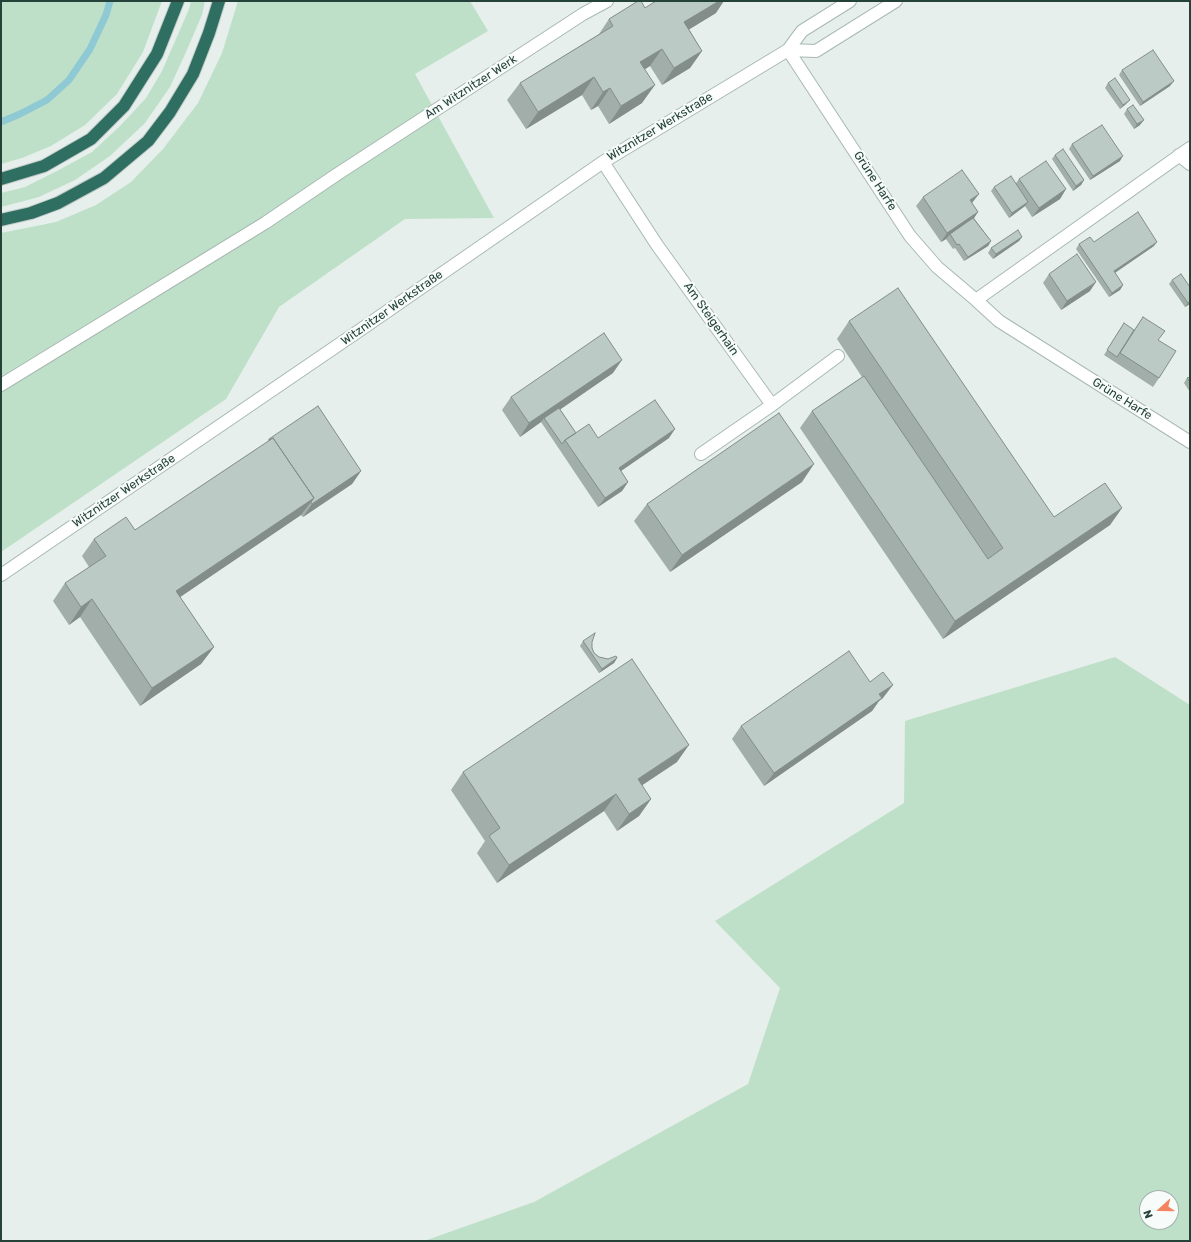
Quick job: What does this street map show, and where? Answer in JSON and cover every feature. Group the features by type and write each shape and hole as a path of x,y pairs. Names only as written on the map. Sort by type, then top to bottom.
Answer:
{"highway":[{"path":"1,179 44,166 91,139 124,106 158,54 178,1"},
{"path":"1,220 31,213 58,203 104,178 148,142 170,112 193,74 209,33 219,1"}],"street":[{"name":"Am Witznitzer Werk","path":"1,386 266,223 336,175 577,18 607,1"},
{"name":"Witznitzer Werkstraße","path":"1,575 603,162 788,50 802,31 850,1"},
{"path":"788,50 816,51 896,1"},
{"name":"Grüne Harfe","path":"788,50 910,236 937,267 999,321 1190,442"},
{"path":"976,300 1190,148"},
{"path":"1179,155 1190,164"},
{"name":"Am Steigerhain","path":"603,162 657,245 772,405"},
{"path":"701,454 772,405 838,356"}],"green space":[{"path":"1,1 162,1 143,52 117,94 85,125 51,146 22,158 1,164"},
{"path":"191,1 205,1 202,15 170,87 145,123 110,156 75,180 39,197 1,207 1,193 25,187 92,152 120,126 146,98 162,71 189,9"},
{"path":"238,1 470,1 488,31 415,74 494,218 405,219 279,307 226,399 1,552 1,233 56,222 96,205 131,182 163,149 198,103 222,53"},
{"path":"1115,657 1190,705 1190,1241 424,1241 534,1202 748,1084 780,988 715,921 904,803 905,721"}],"building":[{"path":"638,1 641,1 645,8 656,1 719,1 684,22 702,51 674,68 662,49 640,62 655,85 621,106 610,88 603,92 594,77 538,112 520,83 613,26 609,19"},
{"path":"1153,50 1174,81 1143,102 1122,70"},
{"path":"1115,78 1130,100 1123,105 1108,83"},
{"path":"1133,105 1144,120 1137,124 1127,109"},
{"path":"1102,125 1123,156 1093,176 1072,144"},
{"path":"1063,149 1084,180 1076,186 1055,155"},
{"path":"1046,161 1066,189 1039,208 1019,179"},
{"path":"962,170 979,194 970,200 978,212 947,233 923,197"},
{"path":"1011,176 1028,202 1012,213 994,187"},
{"path":"1138,212 1157,242 1114,271 1123,285 1112,293 1079,244 1090,237 1094,242"},
{"path":"973,218 991,241 968,257 959,244 957,245 950,234"},
{"path":"1018,230 1022,237 996,254 991,248"},
{"path":"1077,254 1096,282 1067,301 1049,274"},
{"path":"1181,274 1190,287 1190,301 1188,303 1172,280"},
{"path":"898,288 1054,517 1105,483 1122,508 955,621 812,411 864,376 988,559 1003,548 849,321"},
{"path":"1143,317 1165,331 1158,340 1176,351 1159,378 1120,353"},
{"path":"1124,323 1134,330 1117,357 1107,350"},
{"path":"604,333 622,360 529,423 511,397"},
{"path":"655,400 675,429 619,468 628,482 605,498 565,440 589,424 598,438"},
{"path":"318,406 361,471 312,504 311,502 314,498 273,438 269,439"},
{"path":"559,408 576,433 565,440 562,444 544,418"},
{"path":"779,413 814,464 682,555 647,504"},
{"path":"273,438 314,498 176,591 214,647 152,688 92,599 81,607 65,583 106,556 94,539 126,517 135,530"},
{"path":"595,633 592,642 594,653 599,657 608,659 616,656 617,658 602,669 583,641"},
{"path":"849,651 870,682 883,672 893,685 879,694 882,698 774,773 741,726"},
{"path":"632,659 689,745 638,779 651,799 629,814 616,794 509,865 489,836 500,828 463,772"}],"waterway":[{"path":"1,122 47,100 69,80 90,49 106,15 110,1"}]}
